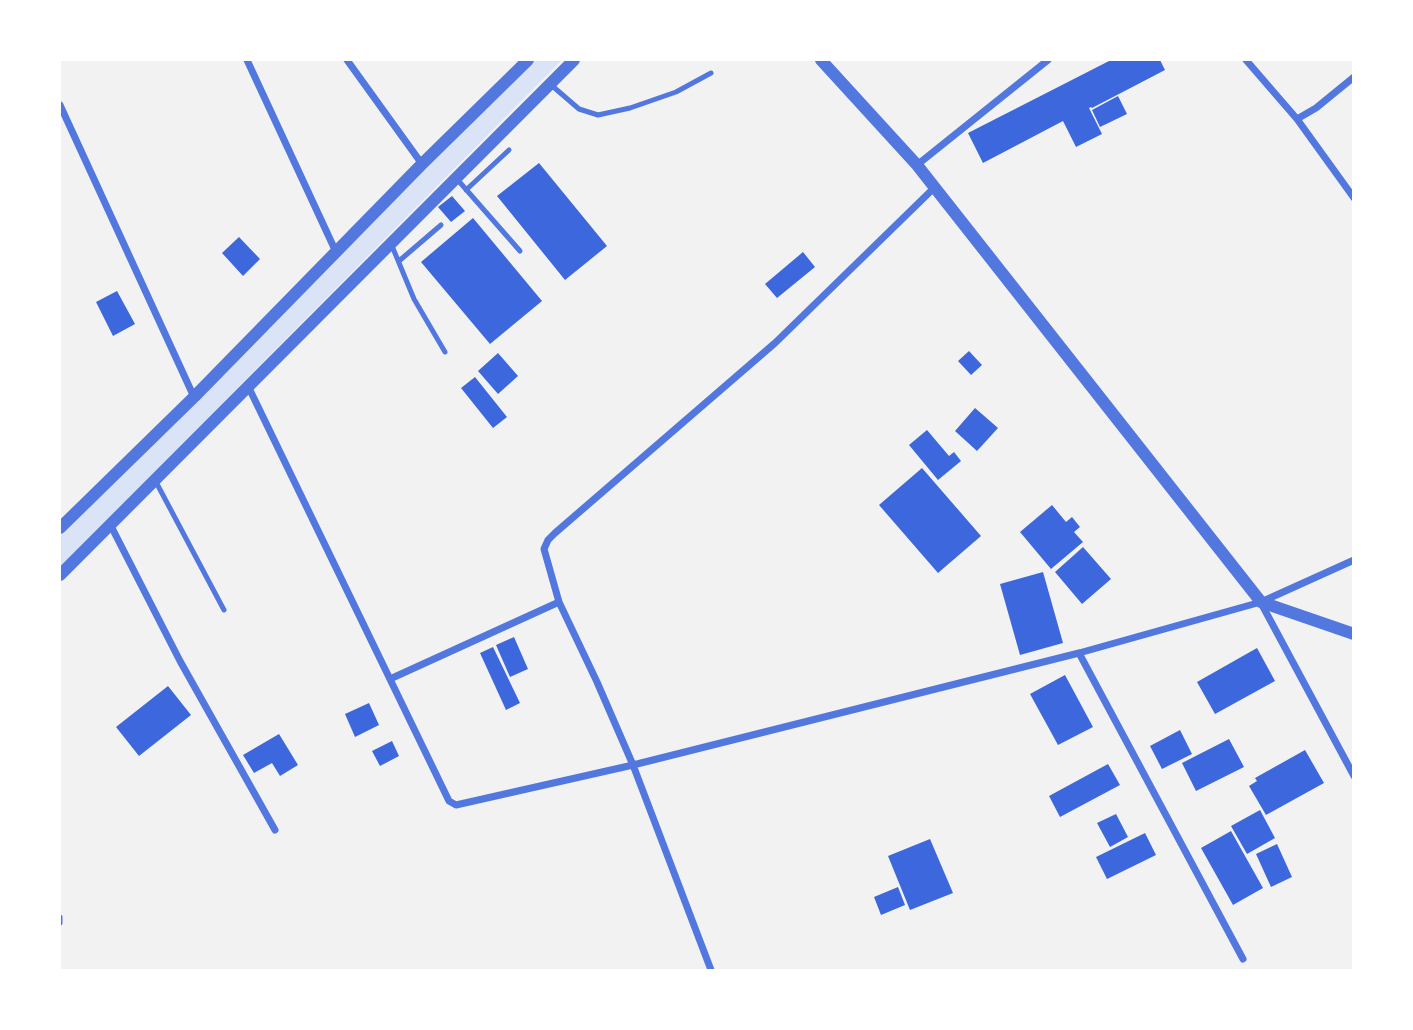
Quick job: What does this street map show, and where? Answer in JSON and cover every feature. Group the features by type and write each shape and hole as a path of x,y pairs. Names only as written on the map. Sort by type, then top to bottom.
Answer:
{"street":[{"path":"247,60 336,252"},
{"path":"347,60 422,164"},
{"path":"60,528 194,397 528,60"},
{"path":"60,575 574,60"},
{"path":"821,60 935,187 1261,602 1353,776"},
{"path":"917,165 1048,60"},
{"path":"1246,60 1297,119 1353,198"},
{"path":"1297,119 1316,108 1353,78"},
{"path":"60,105 194,397"},
{"path":"711,971 632,765 559,602 544,549 555,533 775,343 935,187"},
{"path":"248,386 449,802 456,806 632,765 1079,653 1261,602 1353,560"},
{"path":"111,526 180,661 275,830"},
{"path":"390,679 559,602"},
{"path":"1261,602 1353,634"},
{"path":"1079,653 1243,959"}],"lane":[{"path":"550,84 579,109 598,115 630,108 676,92 711,73"},
{"path":"466,190 509,150"},
{"path":"456,178 520,251"},
{"path":"399,261 441,225"},
{"path":"391,243 414,299 444,352"},
{"path":"155,479 224,610"},
{"path":"60,917 60,923"}],"shaded area":[{"path":"531,60 562,60 60,567 60,528"}],"building":[{"path":"1111,60 1160,60 1165,70 1089,108 1102,134 1076,147 1063,121 983,163 968,133"},
{"path":"1118,96 1127,114 1100,127 1092,110"},
{"path":"539,163 607,246 565,280 497,196"},
{"path":"452,196 465,211 451,222 438,207"},
{"path":"473,218 542,301 490,344 421,262"},
{"path":"239,237 260,259 243,276 222,253"},
{"path":"803,252 815,267 777,298 765,284"},
{"path":"117,291 135,324 113,336 96,302"},
{"path":"969,351 982,365 971,375 958,361"},
{"path":"498,353 518,376 498,394 478,371"},
{"path":"475,377 507,417 493,428 461,388"},
{"path":"975,408 998,428 977,451 955,431"},
{"path":"927,430 949,456 954,452 961,461 938,480 909,445"},
{"path":"922,468 981,536 938,573 879,505"},
{"path":"1052,505 1066,522 1072,517 1080,527 1074,532 1083,542 1051,569 1020,532"},
{"path":"1083,547 1111,579 1082,604 1055,572"},
{"path":"1043,572 1063,643 1020,655 1000,584"},
{"path":"514,637 528,669 510,677 496,645"},
{"path":"493,647 520,703 506,710 480,653"},
{"path":"1257,648 1275,681 1215,714 1197,682"},
{"path":"1065,675 1093,727 1058,745 1030,694"},
{"path":"168,686 191,715 139,756 116,727"},
{"path":"369,703 379,725 355,737 345,714"},
{"path":"1180,730 1192,754 1162,769 1150,746"},
{"path":"279,734 298,765 280,776 272,763 254,773 243,755"},
{"path":"1229,739 1244,767 1196,791 1182,763"},
{"path":"392,741 399,756 380,766 372,751"},
{"path":"1305,750 1324,783 1266,815 1249,786 1257,781 1255,778"},
{"path":"1108,764 1120,785 1060,817 1049,796"},
{"path":"1260,810 1275,838 1247,854 1231,826"},
{"path":"1116,814 1128,837 1110,847 1097,823"},
{"path":"1231,831 1263,888 1233,905 1201,848"},
{"path":"1145,833 1156,855 1107,879 1096,857"},
{"path":"930,839 953,893 910,910 888,856"},
{"path":"1277,844 1292,877 1271,887 1256,854"},
{"path":"898,887 905,905 881,915 874,897"}]}
